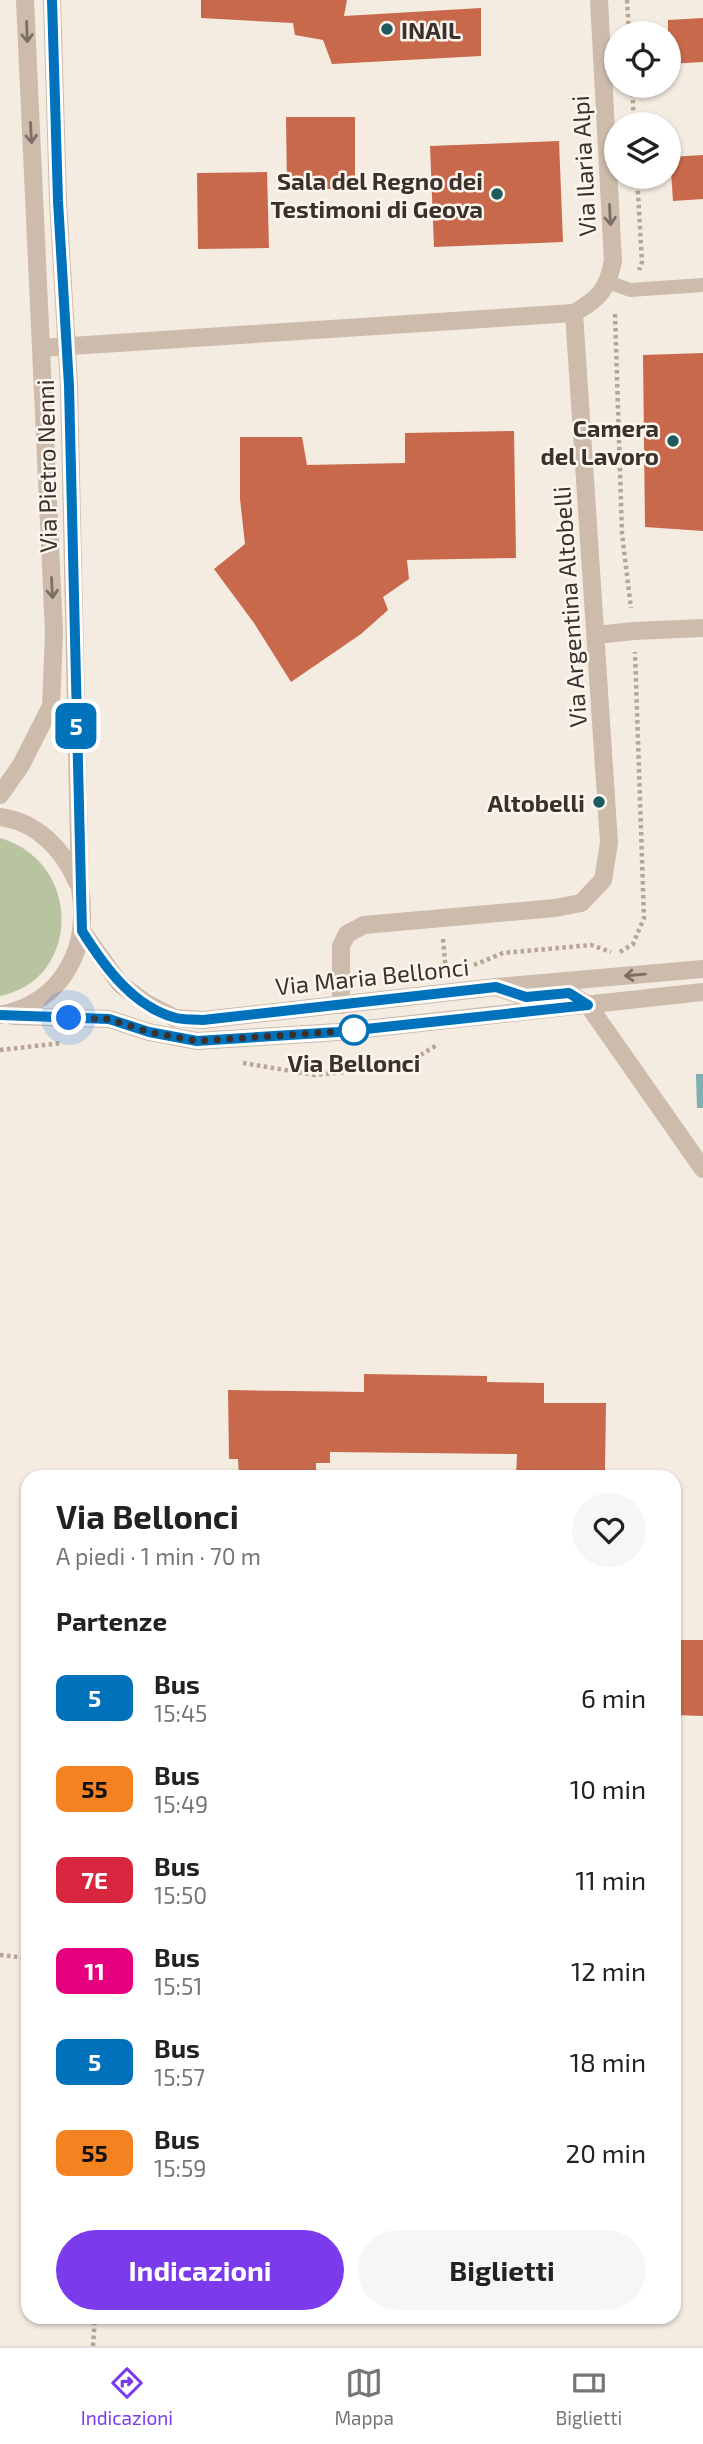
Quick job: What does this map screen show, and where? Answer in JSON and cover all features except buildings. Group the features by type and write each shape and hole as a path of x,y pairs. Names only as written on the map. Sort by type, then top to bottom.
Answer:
{"street":[{"name":"Via Pietro Nenni","path":"0,794 21,765 51,706 54,632 25,0"},
{"name":"Via Pietro Nenni","path":"1,1015 34,1003 63,977 76,955 84,910 80,888 67,346 58,201 52,0"},
{"name":"Via Ilaria Alpi","path":"599,0 613,261 608,282"},
{"path":"41,348 574,313 592,302 608,282"},
{"name":"Via Argentina Altobelli","path":"341,1005 341,946 347,934 364,925 555,908 581,903 603,880 609,843 574,313"},
{"path":"596,635 703,628"},
{"path":"0,817 26,825 44,835 65,859 80,888"},
{"name":"Via Maria Bellonci","path":"82,931 120,984 146,1003 174,1017 203,1020 496,987 703,969"},
{"path":"496,987 526,997 569,993 588,1005 703,1169"},
{"name":"Via Maria Bellonci","path":"1,1015 109,1019 149,1032 197,1041 338,1032 703,992"}],"lane":[{"path":"608,282 630,290 703,285"}],"path":[{"path":"627,0 628,21"},
{"path":"630,290 642,262 638,189"},
{"path":"440,918 447,976"},
{"path":"0,1955 21,1957"},
{"path":"93,2346 95,2324"}],"green space":[{"path":"0,838 27,851 46,871 58,894 61,920 57,945 46,968 27,986 0,996"}],"water":[{"path":"696,1074 703,1074 703,1108 697,1108"}],"bus line":[{"name":"5","path":"0,1015 109,1019 149,1032 197,1041 338,1032 588,1005 569,993 526,997 496,987 203,1020 174,1017 146,1003 120,984 82,931 84,910 80,888 69,386 58,201 52,0"}],"place":[{"name":"INAIL","path":"387,29"},
{"name":"Sala del Regno dei Testimoni di Geova","path":"497,194"},
{"name":"Camera del Lavoro","path":"673,441"},
{"name":"Altobelli","path":"599,802"},
{"name":"Via Bellonci","path":"354,1030"}],"route":[{"path":"69,1018 109,1019 149,1032 197,1041 360,1030 354,1030"}]}
